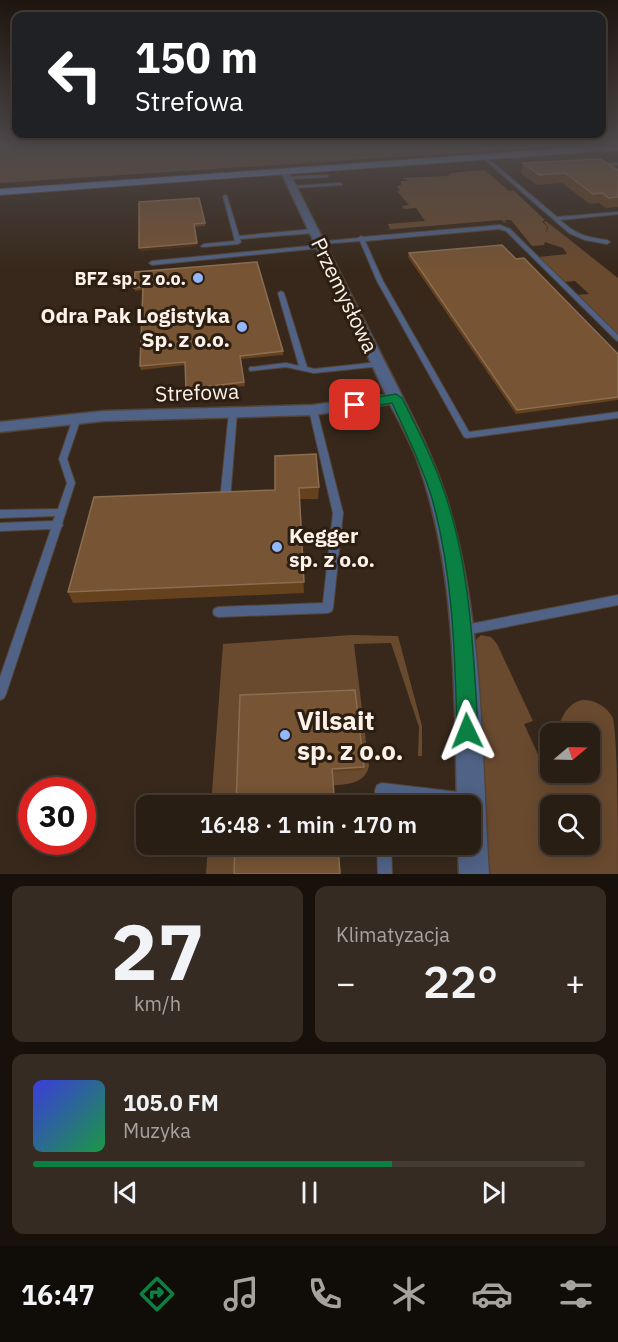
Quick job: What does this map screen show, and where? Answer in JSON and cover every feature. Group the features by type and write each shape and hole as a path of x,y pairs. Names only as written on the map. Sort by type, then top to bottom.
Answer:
{"main road":[{"path":"0,192 116,187"}],"street":[{"name":"Przemysłowa","path":"293,187 424,457 439,496 457,584 470,795"},
{"name":"Strefowa","path":"0,427 77,418 313,410 396,398"},
{"name":"Przemysłowa","path":"473,855 474,874"}],"lane":[{"path":"519,187 571,232 587,239 607,242"},
{"path":"204,246 238,242 225,196"},
{"path":"556,219 618,213"},
{"path":"237,238 318,240 361,238 491,226 508,230 618,339"},
{"path":"361,238 390,300 467,435 618,415"},
{"path":"152,263 318,240"},
{"path":"281,293 304,369"},
{"path":"253,369 286,365 314,371 379,364"},
{"path":"218,612 328,608 338,513 313,410"},
{"path":"225,500 232,412"},
{"path":"0,694 71,483 63,459 77,418"},
{"path":"0,514 62,512"},
{"path":"0,527 58,525"},
{"path":"461,631 618,600"},
{"path":"382,795 382,790 410,795"},
{"path":"384,855 385,874"}],"shaded area":[{"path":"397,187 504,187 509,191 513,190 545,220 542,222 547,226 546,234 548,227 544,222 546,221 618,278 618,335 577,295 589,294 575,281 564,282 538,257 567,254 563,248 545,242 544,245 532,246 511,220 505,220 506,223 501,220 383,230 390,229 388,224 425,221 416,208 404,209 402,206 409,205 397,191 400,191"},
{"path":"351,635 398,636 422,726 422,756 418,756 419,727 391,643 354,644 369,766 362,778 351,783 324,786 324,795 212,795 223,644"},
{"path":"481,635 491,637 497,644 533,721 524,724 540,759 540,783 600,783 600,723 560,723 569,708 577,702 592,701 611,714 616,749 618,874 487,874 472,644"},
{"path":"207,855 327,855 328,874 206,874"}],"building":[{"path":"583,187 618,187 618,197 609,198 602,193 593,194"},
{"path":"199,198 205,223 194,224 197,243 139,248 139,202"},
{"path":"502,245 516,259 524,258 618,354 618,397 517,410 409,253"},
{"path":"257,262 283,351 240,356 244,382 186,389 185,362 140,366 143,287 134,288 135,272"},
{"path":"316,454 319,487 299,488 304,582 68,592 94,497 275,490 275,456"},
{"name":"Vilsait sp. z o.o.","path":"355,690 364,767 332,769 334,795 236,795 240,695"},
{"path":"235,855 339,855 340,874 234,874"}],"place":[{"name":"BFZ sp. z o.o.","path":"198,278"},
{"name":"Odra Pak Logistyka Sp. z o.o.","path":"242,327"},
{"name":"Kegger sp. z o.o.","path":"277,547"},
{"name":"Vilsait sp. z o.o.","path":"285,735"}],"route":[{"path":"355,405 396,398 424,457 439,496 457,584 465,661 467,731"}]}
